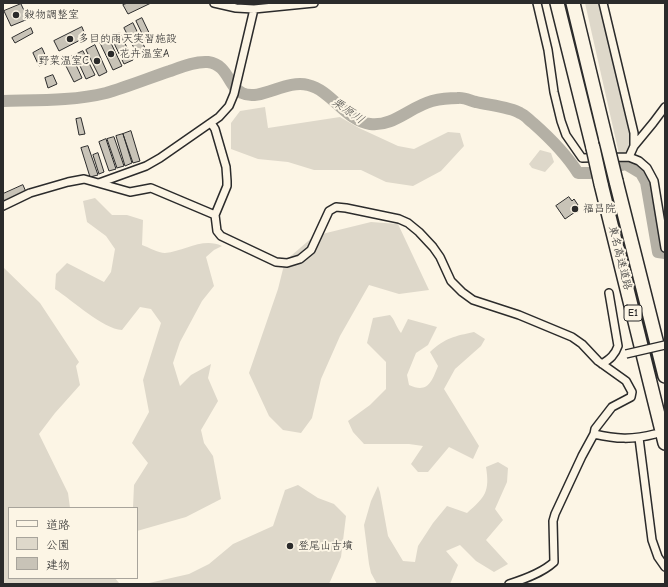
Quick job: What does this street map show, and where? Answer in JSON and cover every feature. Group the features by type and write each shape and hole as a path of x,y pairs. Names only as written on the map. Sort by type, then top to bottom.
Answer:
{"highway":[{"name":"東名高速道路","path":"558,3 665,443"},
{"name":"東名高速道路","path":"573,3 665,376"}],"street":[{"path":"214,3 236,8 254,9 314,3"},
{"path":"537,3 548,50 554,92 563,128 582,158 629,157 643,164 651,174 661,200 663,239 665,248"},
{"path":"603,3 634,133 634,146"},
{"path":"99,183 146,166 224,113 234,94 254,9"},
{"path":"629,157 634,146 654,124 665,107"},
{"path":"211,123 215,129 226,167 227,186 215,215 217,231 221,236 276,262 282,263 293,262 300,259 311,250 327,215 336,207 402,221 416,229 433,247 440,257 451,281 473,300 519,315 560,332 582,344 602,364 626,381 629,385 632,392 631,397 612,408 595,429 594,434 555,514 553,521 554,562 550,566 527,578 509,584"},
{"path":"3,206 30,193 84,179 130,192 150,188 215,215"},
{"path":"602,364 611,358 616,352 618,346 609,293"},
{"path":"611,358 665,345"},
{"path":"594,434 614,438 639,438 655,434"},
{"path":"639,438 652,540 658,557 665,567"}],"green space":[{"path":"585,3 599,3 632,146 628,152 619,154"},
{"path":"265,107 268,128 340,117 359,128 398,146 414,149 448,132 460,133 464,146 441,171 413,186 386,182 361,170 314,170 288,162 258,159 231,149 231,123 240,111"},
{"path":"540,150 551,153 554,162 545,172 532,168 529,164"},
{"path":"95,198 112,215 127,215 143,220 142,245 162,253 208,243 222,246 214,250 206,257 214,286 202,301 180,342 173,363 180,386 191,375 211,364 208,378 218,401 201,430 204,443 213,456 221,499 186,517 138,531 138,507 133,507 134,485 148,463 132,443 149,412 143,380 161,323 151,309 140,307 122,330 114,328 106,325 55,289 56,274 67,263 104,282 111,272 115,249 106,236 87,222 83,201"},
{"path":"371,222 398,224 429,290 399,294 369,285 340,336 321,379 312,418 301,433 283,430 269,416 249,373 278,289 285,261 314,236"},
{"path":"3,267 40,303 79,362 76,366 80,385 55,413 39,434 68,493 70,507 8,507 8,579 116,579 119,583 149,583 189,574 209,564 233,544 273,526 285,490 298,485 318,498 334,504 346,516 341,557 329,584 3,584"},
{"path":"390,315 401,333 408,319 437,327 428,345 416,353 407,375 409,385 415,387 425,387 434,377 438,366 430,352 441,344 456,336 474,332 485,339 481,346 455,369 444,389 479,446 473,459 449,447 428,472 418,472 411,464 423,446 409,444 364,444 353,432 348,421 370,405 386,389 386,362 367,343 373,318"},
{"path":"498,462 508,468 507,482 495,509 503,520 486,540 508,564 494,572 476,561 460,545 446,551 458,565 450,584 377,584 371,573 369,564 364,525 371,501 378,486 388,536 403,561 415,562 418,546 433,523 447,506 467,513 478,503 485,493 487,482 486,467"}],"building":[{"path":"128,3 151,3 128,14 123,5"},
{"name":"穀物調整室","path":"21,4 28,19 11,26 4,11"},
{"path":"142,18 153,41 147,44 136,21"},
{"path":"133,23 146,50 137,54 124,28"},
{"name":"多目的雨天実習施設","path":"82,27 86,37 59,51 54,41"},
{"path":"31,28 33,33 15,43 12,38"},
{"path":"120,33 133,60 124,64 111,37"},
{"name":"花卉温室A","path":"109,39 122,66 113,70 100,43"},
{"name":"野菜温室C","path":"95,45 107,72 99,76 86,50"},
{"path":"42,48 48,61 39,66 33,53"},
{"path":"83,51 95,75 86,79 75,55"},
{"path":"72,56 82,78 74,82 63,60"},
{"path":"53,75 57,84 48,88 45,78"},
{"path":"81,118 85,134 79,135 76,119"},
{"path":"131,131 140,161 133,163 123,134"},
{"path":"123,134 132,163 125,166 116,136"},
{"path":"114,137 124,166 117,168 107,139"},
{"path":"106,139 116,169 109,171 99,142"},
{"path":"88,146 98,175 90,177 81,148"},
{"path":"98,153 104,172 99,174 93,155"},
{"path":"23,185 26,192 3,202 3,194"},
{"path":"569,197 572,201 574,199 578,205 576,207 578,210 565,219 556,206"}],"waterway":[{"name":"栗原川","path":"3,101 55,100 94,96 198,62 208,62 220,67 237,90 249,95 257,95 291,85 308,85 324,93 353,117 361,122 370,124 386,123 432,101 463,98 505,108 522,114 546,134 578,173 590,173 626,164 641,173 646,182 658,252 665,253"}],"place":[{"name":"穀物調整室","path":"16,15"},
{"name":"多目的雨天実習施設","path":"70,39"},
{"name":"花卉温室A","path":"111,54"},
{"name":"野菜温室C","path":"97,61"},
{"name":"福昌院","path":"575,209"},
{"name":"登尾山古墳","path":"290,546"}]}
